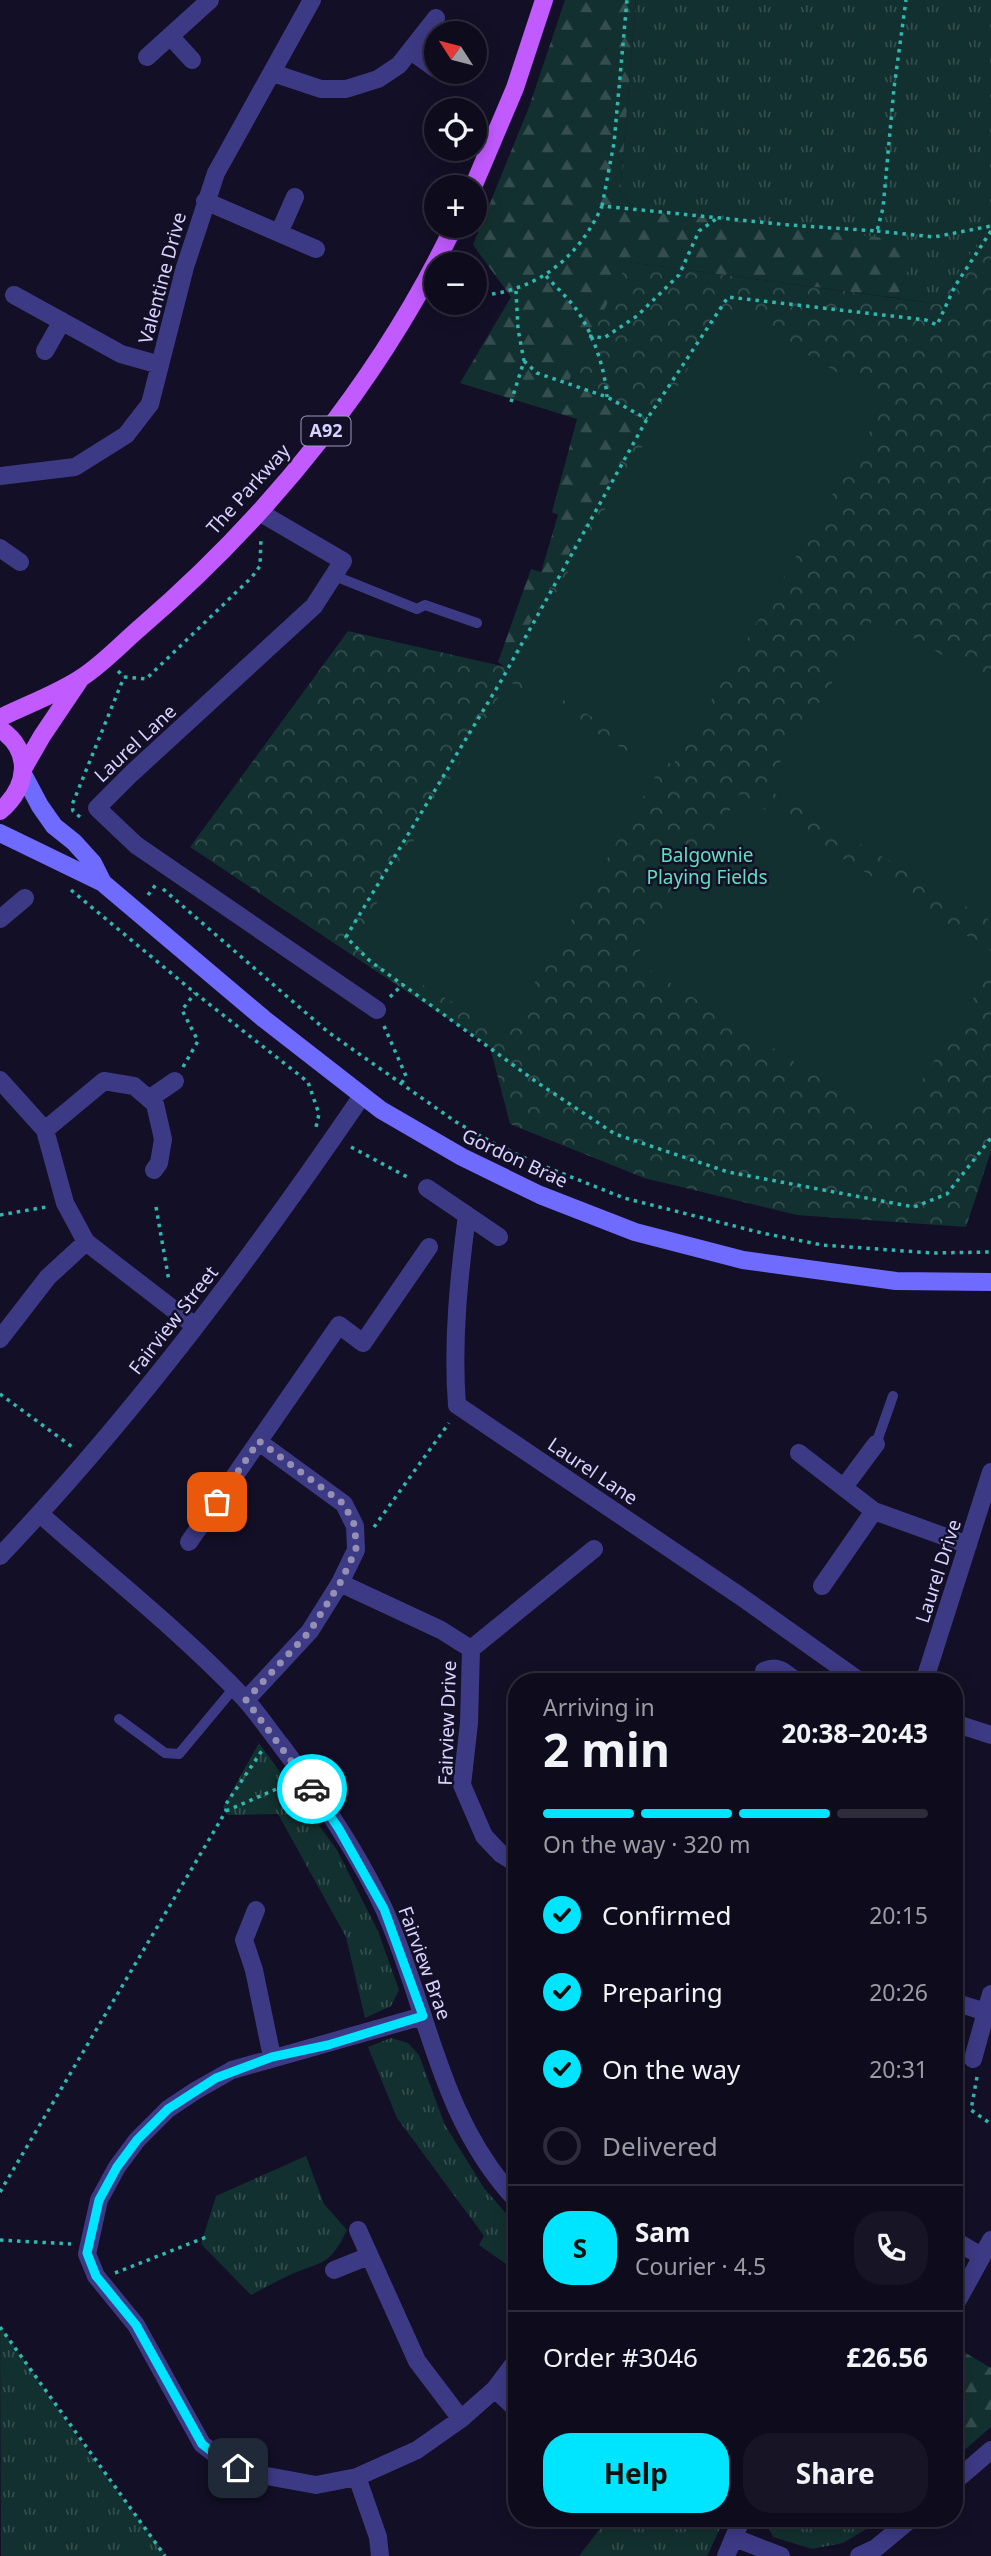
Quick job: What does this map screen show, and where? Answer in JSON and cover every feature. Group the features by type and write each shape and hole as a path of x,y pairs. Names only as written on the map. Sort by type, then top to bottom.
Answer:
{"main road":[{"path":"479,175 515,88 544,0"},
{"name":"The Parkway","path":"0,718 81,678 266,517 300,464 353,396 402,320 447,238"},
{"name":"The Parkway","path":"23,772 42,736 81,678"},
{"path":"0,729 14,741 21,754 23,772"},
{"name":"A92","path":"0,811 11,802 19,789 23,772"},
{"name":"Gordon Brae","path":"23,772 47,816 93,863 103,883"},
{"name":"Gordon Brae","path":"0,833 103,883 264,1019 362,1096 433,1142 500,1177 635,1232 743,1260 896,1281 991,1282"}],"street":[{"path":"146,57 210,0"},
{"name":"Valentine Drive","path":"0,477 75,467 126,435 150,404 205,201 230,145 312,0"},
{"path":"273,73 321,89 346,89 378,79 399,65 436,18"},
{"path":"170,36 192,60"},
{"path":"411,51 424,61"},
{"path":"279,233 295,197"},
{"name":"Valentine Drive","path":"205,201 316,249"},
{"name":"Valentine Drive","path":"14,295 121,354 160,365"},
{"path":"45,351 62,321"},
{"path":"266,517 343,561 335,576"},
{"path":"0,548 20,562"},
{"name":"Laurel Lane","path":"335,576 314,606 97,808 136,845 377,1010"},
{"path":"0,919 25,898"},
{"path":"0,1080 44,1130 65,1203 86,1242 195,1326"},
{"path":"44,1130 104,1081 134,1086 155,1104 163,1139 159,1163 154,1170"},
{"path":"149,1099 175,1081"},
{"name":"Fairview Street","path":"0,1556 40,1514 157,1377 275,1222 362,1096"},
{"path":"427,1188 499,1237"},
{"path":"457,1405 454,1378 460,1272 467,1215"},
{"path":"0,1339 48,1277 86,1242"},
{"path":"189,1542 339,1325 363,1343 429,1248"},
{"name":"Laurel Lane","path":"457,1405 740,1596 848,1673"},
{"path":"240,1694 310,1631 340,1583 356,1550 355,1526 344,1504 259,1441"},
{"path":"844,1487 876,1444"},
{"path":"799,1453 874,1511 968,1545"},
{"name":"Laurel Drive","path":"927,1673 991,1474"},
{"path":"822,1586 874,1511"},
{"name":"Fairview Brae","path":"40,1514 191,1646 240,1694 302,1774 339,1829 384,1909 447,2091 479,2152 508,2192"},
{"name":"Fairview Drive","path":"508,1858 484,1836 462,1785 469,1723 471,1649 594,1549"},
{"name":"Fairview Drive","path":"340,1583 441,1630 471,1649"},
{"path":"764,1673 771,1667 785,1673"},
{"path":"963,1726 991,1735"},
{"path":"256,1910 244,1940 254,1970 272,2057"},
{"path":"973,2059 991,1994"},
{"path":"963,2005 986,2012"},
{"path":"423,2016 232,2070 168,2109 137,2140 117,2167 99,2200 87,2253 96,2276 136,2325 202,2444 225,2462 251,2473 316,2485 357,2477 417,2450 461,2419 495,2389 508,2372"},
{"path":"358,2230 416,2361 461,2419"},
{"path":"963,2290 991,2239"},
{"path":"963,2245 981,2256"},
{"path":"334,2270 369,2256"},
{"path":"495,2389 508,2401"},
{"path":"963,2474 991,2450"},
{"path":"357,2477 378,2537 380,2556"},
{"path":"726,2556 739,2527"},
{"path":"859,2556 876,2549 902,2527"},
{"path":"735,2538 781,2556"}],"lane":[{"path":"335,576 417,609 425,605 477,623"},
{"path":"876,1444 893,1396"},
{"path":"119,1719 165,1753 179,1754 240,1694"}],"path":[{"path":"492,294 516,290 546,276 565,259 596,220 602,205 614,143 627,0"},
{"path":"877,231 883,208 905,0"},
{"path":"602,205 934,237 991,226"},
{"path":"589,336 604,338 637,316 679,275 699,231 719,217"},
{"path":"991,231 955,286 937,325 926,320 728,297 647,419 501,681 346,937 370,961 538,1083 615,1134 728,1172 914,1208 947,1194 991,1138"},
{"path":"546,276 577,310 606,379 607,397"},
{"path":"511,402 524,361 518,329 516,290"},
{"path":"524,361 537,373 607,397 647,419"},
{"path":"117,669 124,677 146,679 252,577 260,566 261,536 266,517"},
{"path":"84,820 73,811 72,805 124,677"},
{"path":"157,883 328,1032 401,1084 493,1143 624,1198 762,1233 822,1245 932,1253 991,1252"},
{"path":"68,887 195,993 309,1082 319,1114 314,1136"},
{"path":"175,1081 198,1041 182,1010 195,993"},
{"path":"377,1010 406,1076 401,1084"},
{"path":"343,1151 352,1146 427,1188"},
{"path":"0,1215 65,1203"},
{"path":"156,1207 173,1309"},
{"path":"0,1394 88,1458"},
{"path":"356,1550 452,1418 457,1405"},
{"path":"0,2192 226,1811 226,1804 264,1747 278,1741"},
{"path":"226,1811 281,1788 302,1774"},
{"path":"973,2059 978,2071 971,2110 991,2124"},
{"path":"96,2276 115,2273 209,2236"},
{"path":"0,2240 77,2245 87,2253"},
{"path":"0,2327 165,2556"}],"green space":[{"path":"565,0 636,0 620,194 635,209 919,242 897,298 628,262 644,420 506,668 498,662 531,569 541,572 558,515 552,512 577,419 460,383 511,297 487,264 487,252 478,252 473,245 476,238 487,238 487,210 529,107"},
{"path":"636,0 991,0 991,221 939,304 897,298 918,243 635,209 620,194"},
{"name":"Balgownie Playing Fields","path":"991,221 991,1151 966,1227 797,1215 644,1178 510,1124 490,1047 190,847 348,631 506,667 643,420 569,380 628,262 939,304"},
{"path":"725,306 887,402 673,765 511,669"},
{"path":"876,615 991,685 991,921 764,787"},
{"path":"508,681 659,770 505,1033 353,944"},
{"path":"740,794 991,951 991,970 894,1125 634,960"},
{"path":"259,1743 337,1850 378,1931 399,1990 391,2006 365,2018 346,1937 278,1814 228,1815 223,1807"},
{"path":"391,2038 408,2043 419,2055 445,2125 484,2188 508,2216 508,2265 479,2245 484,2236 397,2118 368,2047"},
{"path":"306,2156 324,2204 347,2230 331,2256 251,2295 201,2244 216,2196"},
{"path":"0,2326 92,2457 167,2556 1,2556"},
{"path":"963,2351 991,2368 991,2427 963,2451"},
{"path":"601,2527 721,2527 707,2556 579,2556"},
{"path":"768,2527 870,2527 843,2543 812,2549 773,2537"}],"way so far":[{"path":"217,1502 259,1441 344,1504 355,1526 356,1550 327,1606 310,1631 246,1700 312,1789"}],"route":[{"path":"238,2468 225,2462 202,2444 136,2325 96,2276 87,2253 99,2200 117,2167 137,2140 168,2109 232,2070 423,2016 384,1909 339,1829 312,1789"}]}
